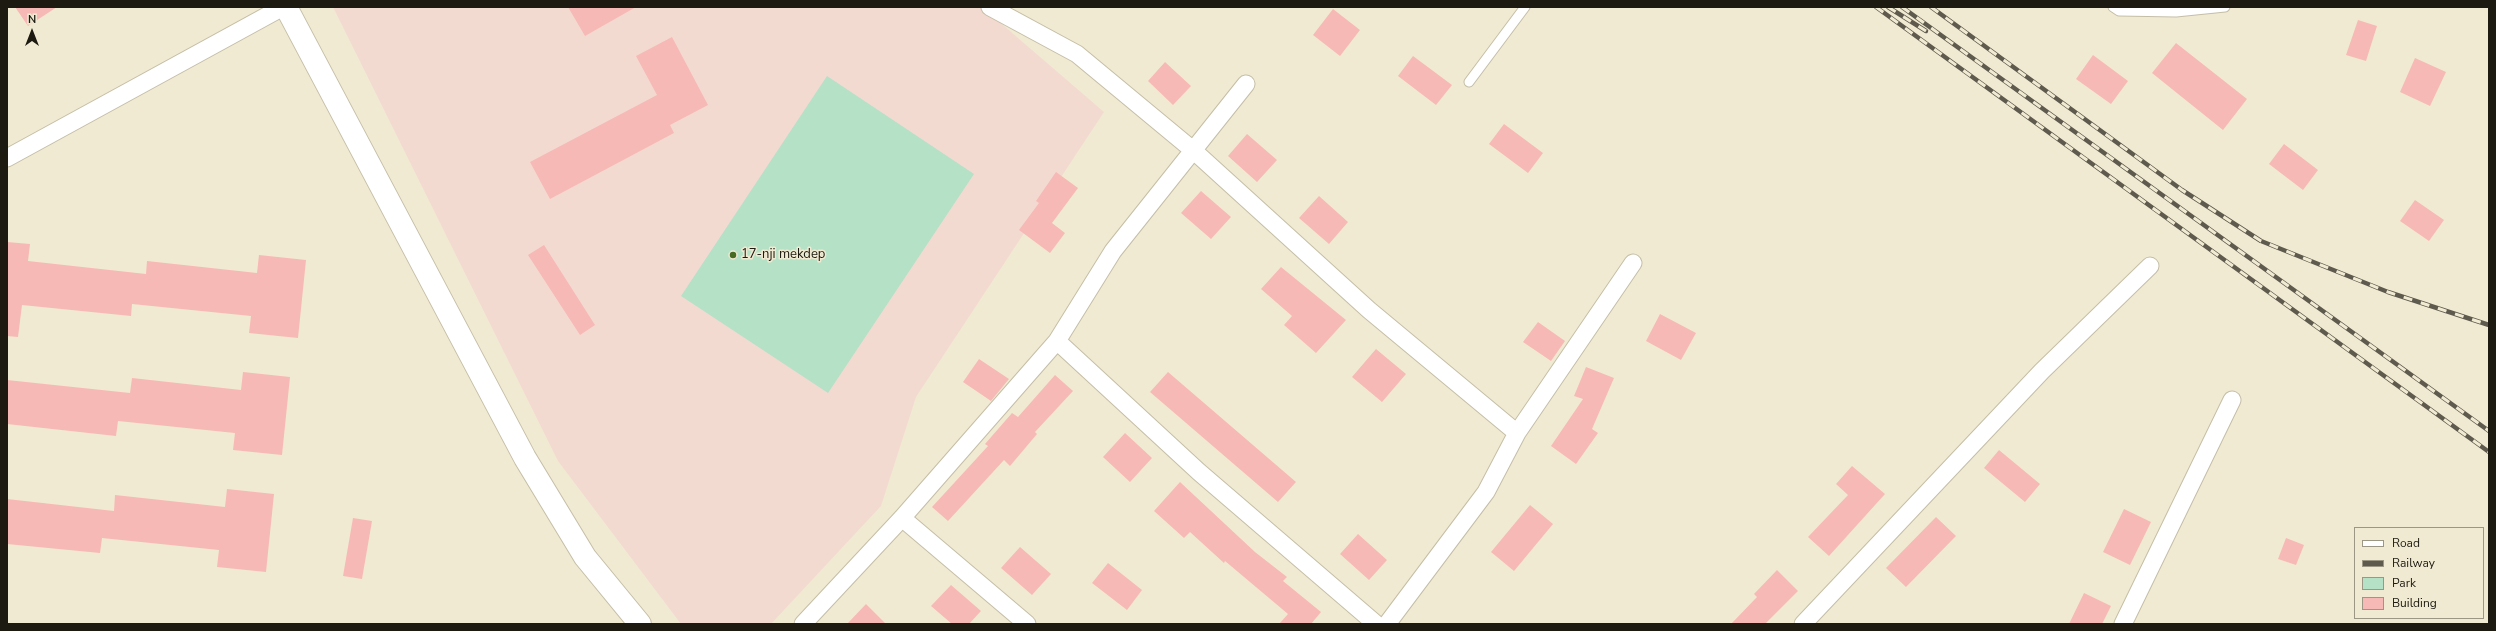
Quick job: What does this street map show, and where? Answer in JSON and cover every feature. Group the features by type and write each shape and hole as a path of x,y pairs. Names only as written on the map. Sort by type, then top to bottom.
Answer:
{"street":[{"path":"7,158 284,7 525,458 585,557 640,624"},
{"path":"990,7 1077,54 1194,152 1368,310 1517,433"},
{"path":"803,624 902,518 1057,341 1113,251 1194,152 1246,84"},
{"path":"1387,624 1486,492 1517,433 1633,264"},
{"path":"1803,624 2042,371 2150,266"},
{"path":"1057,341 1199,472 1376,624"},
{"path":"2123,624 2232,400"},
{"path":"902,518 1027,624"}],"lane":[{"path":"1469,82 1524,7"},
{"path":"2113,7 2119,11 2176,12 2224,7"}],"shaded area":[{"name":"17-nji mekdep","path":"333,7 982,7 1104,112 916,397 881,506 771,624 681,624 558,461"}],"green space":[{"path":"827,76 974,174 828,393 681,296"}],"building":[{"path":"15,7 57,7 28,26"},
{"path":"568,7 636,7 585,36"},
{"path":"1333,9 1360,30 1340,56 1313,35"},
{"path":"2358,20 2377,26 2366,61 2346,55"},
{"path":"672,37 708,105 670,125 674,133 550,199 530,162 657,95 636,56"},
{"path":"2176,43 2247,99 2223,130 2152,73"},
{"path":"2093,55 2128,81 2111,104 2076,79"},
{"path":"1413,56 1452,85 1436,105 1398,76"},
{"path":"2415,58 2446,72 2430,106 2400,92"},
{"path":"1165,62 1191,86 1173,105 1148,81"},
{"path":"1504,124 1543,153 1528,173 1489,144"},
{"path":"1247,134 1277,160 1257,182 1228,156"},
{"path":"2284,144 2318,170 2303,190 2269,164"},
{"path":"1056,172 1078,188 1052,223 1065,233 1050,253 1019,230 1039,203 1036,201"},
{"path":"1201,191 1231,217 1211,239 1181,213"},
{"path":"1319,196 1348,222 1329,244 1299,218"},
{"path":"2415,200 2444,220 2429,241 2400,221"},
{"path":"7,242 30,244 28,261 146,274 147,261 257,273 259,255 306,260 298,338 249,333 251,316 132,304 131,316 22,305 18,337 7,336"},
{"path":"544,245 595,325 580,335 528,255"},
{"path":"1281,267 1346,320 1316,353 1284,325 1292,316 1261,289"},
{"path":"1660,314 1696,333 1681,360 1646,341"},
{"path":"1538,322 1565,341 1551,361 1523,342"},
{"path":"1376,349 1406,374 1382,402 1352,377"},
{"path":"979,359 1009,379 991,401 963,382"},
{"path":"1586,367 1614,378 1592,429 1598,433 1576,464 1551,446 1583,399 1574,396"},
{"path":"243,372 290,377 282,455 233,450 235,433 118,421 116,436 7,424 7,380 130,393 132,378 241,390"},
{"path":"1168,372 1296,482 1278,502 1150,392"},
{"path":"1055,375 1073,391 1035,432 1037,434 1010,466 1004,460 948,521 932,507 988,446 985,444 1012,413 1018,417"},
{"path":"1125,433 1152,458 1130,482 1103,457"},
{"path":"1999,450 2040,484 2025,502 1984,468"},
{"path":"1852,466 1885,494 1829,556 1808,537 1848,495 1836,484"},
{"path":"1180,482 1255,552 1287,577 1283,581 1321,612 1311,624 1279,624 1288,614 1225,561 1224,563 1190,532 1184,538 1154,511"},
{"path":"227,489 274,494 266,572 217,567 219,550 102,538 100,553 7,544 7,499 114,511 115,495 225,507"},
{"path":"1530,505 1553,524 1514,571 1491,552"},
{"path":"2124,509 2151,522 2130,565 2103,552"},
{"path":"1936,517 1956,536 1906,587 1886,568"},
{"path":"353,518 372,521 362,579 343,576"},
{"path":"1358,534 1387,560 1369,580 1340,554"},
{"path":"2286,538 2304,545 2296,565 2278,559"},
{"path":"1020,547 1051,574 1032,595 1001,568"},
{"path":"1108,563 1142,590 1127,610 1092,583"},
{"path":"1777,570 1798,591 1765,624 1731,624 1757,597 1754,594"},
{"path":"951,585 981,611 969,624 952,624 931,606"},
{"path":"2084,593 2111,606 2102,624 2069,624"},
{"path":"866,604 886,624 847,624"}],"railway":[{"path":"1876,7 2489,452"},
{"path":"1888,7 1926,31"},
{"path":"1902,7 2489,431"},
{"path":"1931,7 2182,190 2261,241 2388,292 2489,325"}],"place":[{"name":"17-nji mekdep","path":"733,255"}]}
